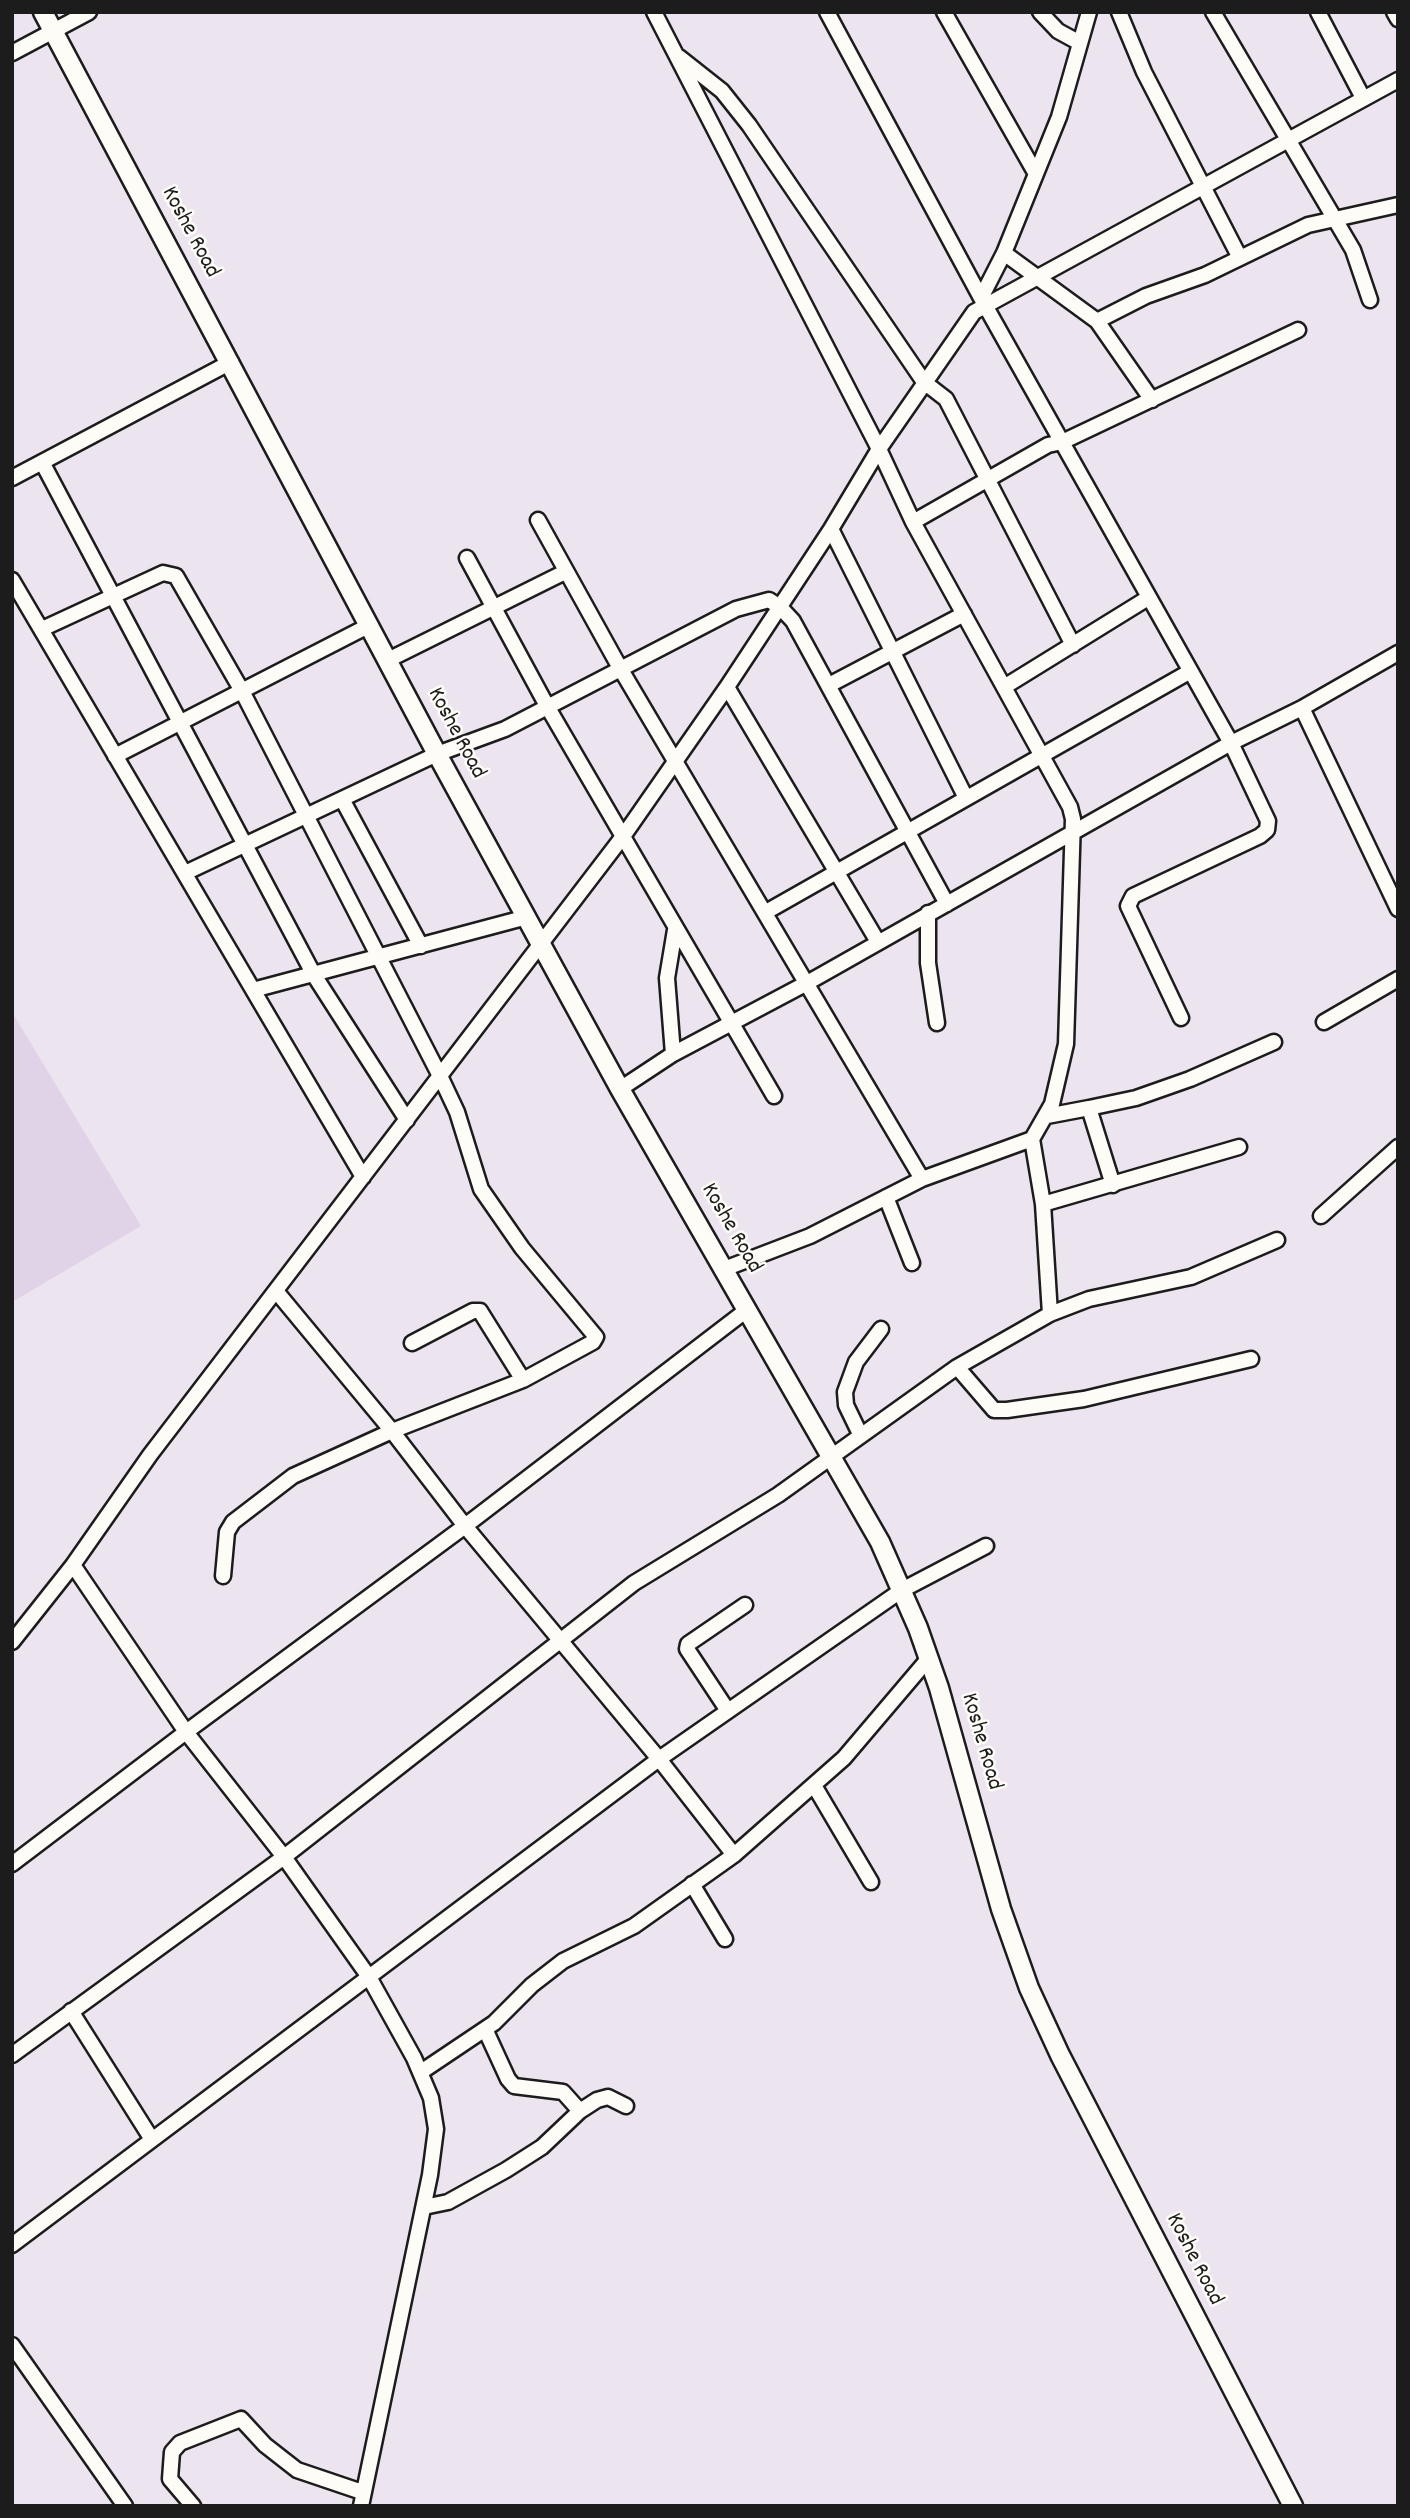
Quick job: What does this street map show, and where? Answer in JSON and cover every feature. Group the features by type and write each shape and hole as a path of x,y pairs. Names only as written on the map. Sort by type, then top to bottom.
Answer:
{"main road":[{"name":"Koshe Road","path":"43,12 231,362 368,626 620,1089 832,1454 880,1542 929,1658 954,1736 1007,1930 1029,1988 1060,2055 1293,2506"}],"street":[{"path":"12,53 89,12"},
{"path":"654,12 879,449 913,522 1070,807 1073,831 1066,1035 1061,1071 1047,1116 1032,1139 922,1179 810,1236 724,1269"},
{"path":"827,12 983,302 1231,743 1268,821 1267,830 1133,896 1128,906 1181,1018"},
{"path":"944,12 1036,174"},
{"path":"1040,12 1058,32 1080,43"},
{"path":"12,1642 73,1565 150,1455 624,835 780,607 924,382 983,302 1068,95 1089,12"},
{"path":"1119,12 1144,72 1240,258"},
{"path":"1213,12 1353,250 1370,300"},
{"path":"1318,12 1363,98"},
{"path":"1394,12 1398,19"},
{"path":"675,54 722,91 749,125 924,382 946,400 1073,645"},
{"path":"983,302 1398,80"},
{"path":"1097,321 1146,296 1184,284 1308,225 1333,217 1398,205"},
{"path":"1004,253 1097,321 1152,400"},
{"path":"913,522 1048,445 1062,442 1298,330"},
{"path":"12,478 231,362"},
{"path":"42,462 111,597 246,842 314,975 407,1120"},
{"path":"538,520 620,668 922,1179"},
{"path":"831,529 967,798"},
{"path":"467,558 547,706 774,1096"},
{"path":"42,629 163,573 169,572 176,576 242,691 457,1112 481,1189 522,1248 596,1337 593,1342 523,1380 392,1432 293,1476 233,1522 226,1540 223,1576"},
{"path":"388,660 565,572"},
{"path":"12,580 363,1177"},
{"path":"1004,687 1149,598"},
{"path":"185,873 437,754 505,729 747,605 769,600 793,621 947,904"},
{"path":"829,685 964,614"},
{"path":"116,756 368,626"},
{"path":"620,1089 673,1054 807,983 1073,831 1231,743 1302,708 1398,653"},
{"path":"766,912 1189,672"},
{"path":"727,687 834,872 878,942"},
{"path":"1302,708 1398,909"},
{"path":"342,799 421,946"},
{"path":"928,913 928,963 937,1023"},
{"path":"253,990 527,917"},
{"path":"673,1054 667,978 675,930"},
{"path":"1324,1022 1398,978"},
{"path":"1047,1116 1136,1098 1179,1083 1275,1042"},
{"path":"1089,1108 1113,1185"},
{"path":"1032,1139 1044,1204 1051,1314"},
{"path":"1044,1204 1239,1147"},
{"path":"1321,1216 1398,1147"},
{"path":"886,1197 912,1263"},
{"path":"12,2055 284,1857 634,1583 814,1471 832,1454 957,1367 1051,1314 1089,1299 1191,1277 1277,1240"},
{"path":"276,1291 465,1526 659,1759 734,1855"},
{"path":"12,1864 465,1526 748,1309"},
{"path":"412,1343 473,1311 480,1311 523,1380"},
{"path":"860,1434 845,1405 845,1392 856,1362 881,1329"},
{"path":"957,1367 994,1410 1007,1410 1084,1399 1251,1359"},
{"path":"12,2245 659,1759 902,1590 986,1546"},
{"path":"73,1565 186,1732 284,1857 369,1977 421,2072 431,2098 436,2129 424,2207 361,2499 297,2470 265,2445 241,2419 180,2442 172,2452 170,2479 193,2506"},
{"path":"728,1711 687,1649 688,1644 745,1605"},
{"path":"421,2072 485,2029 563,1961 634,1926 734,1855 845,1758 929,1658"},
{"path":"815,1787 871,1882"},
{"path":"692,1884 725,1939"},
{"path":"71,2011 151,2138"},
{"path":"485,2029 508,2079 514,2086 563,2092 580,2110"},
{"path":"424,2207 448,2202 506,2171 551,2139 580,2110 602,2098 626,2106"},
{"path":"12,2345 125,2506"}],"shaded area":[{"path":"12,1012 141,1226 12,1302"}]}
